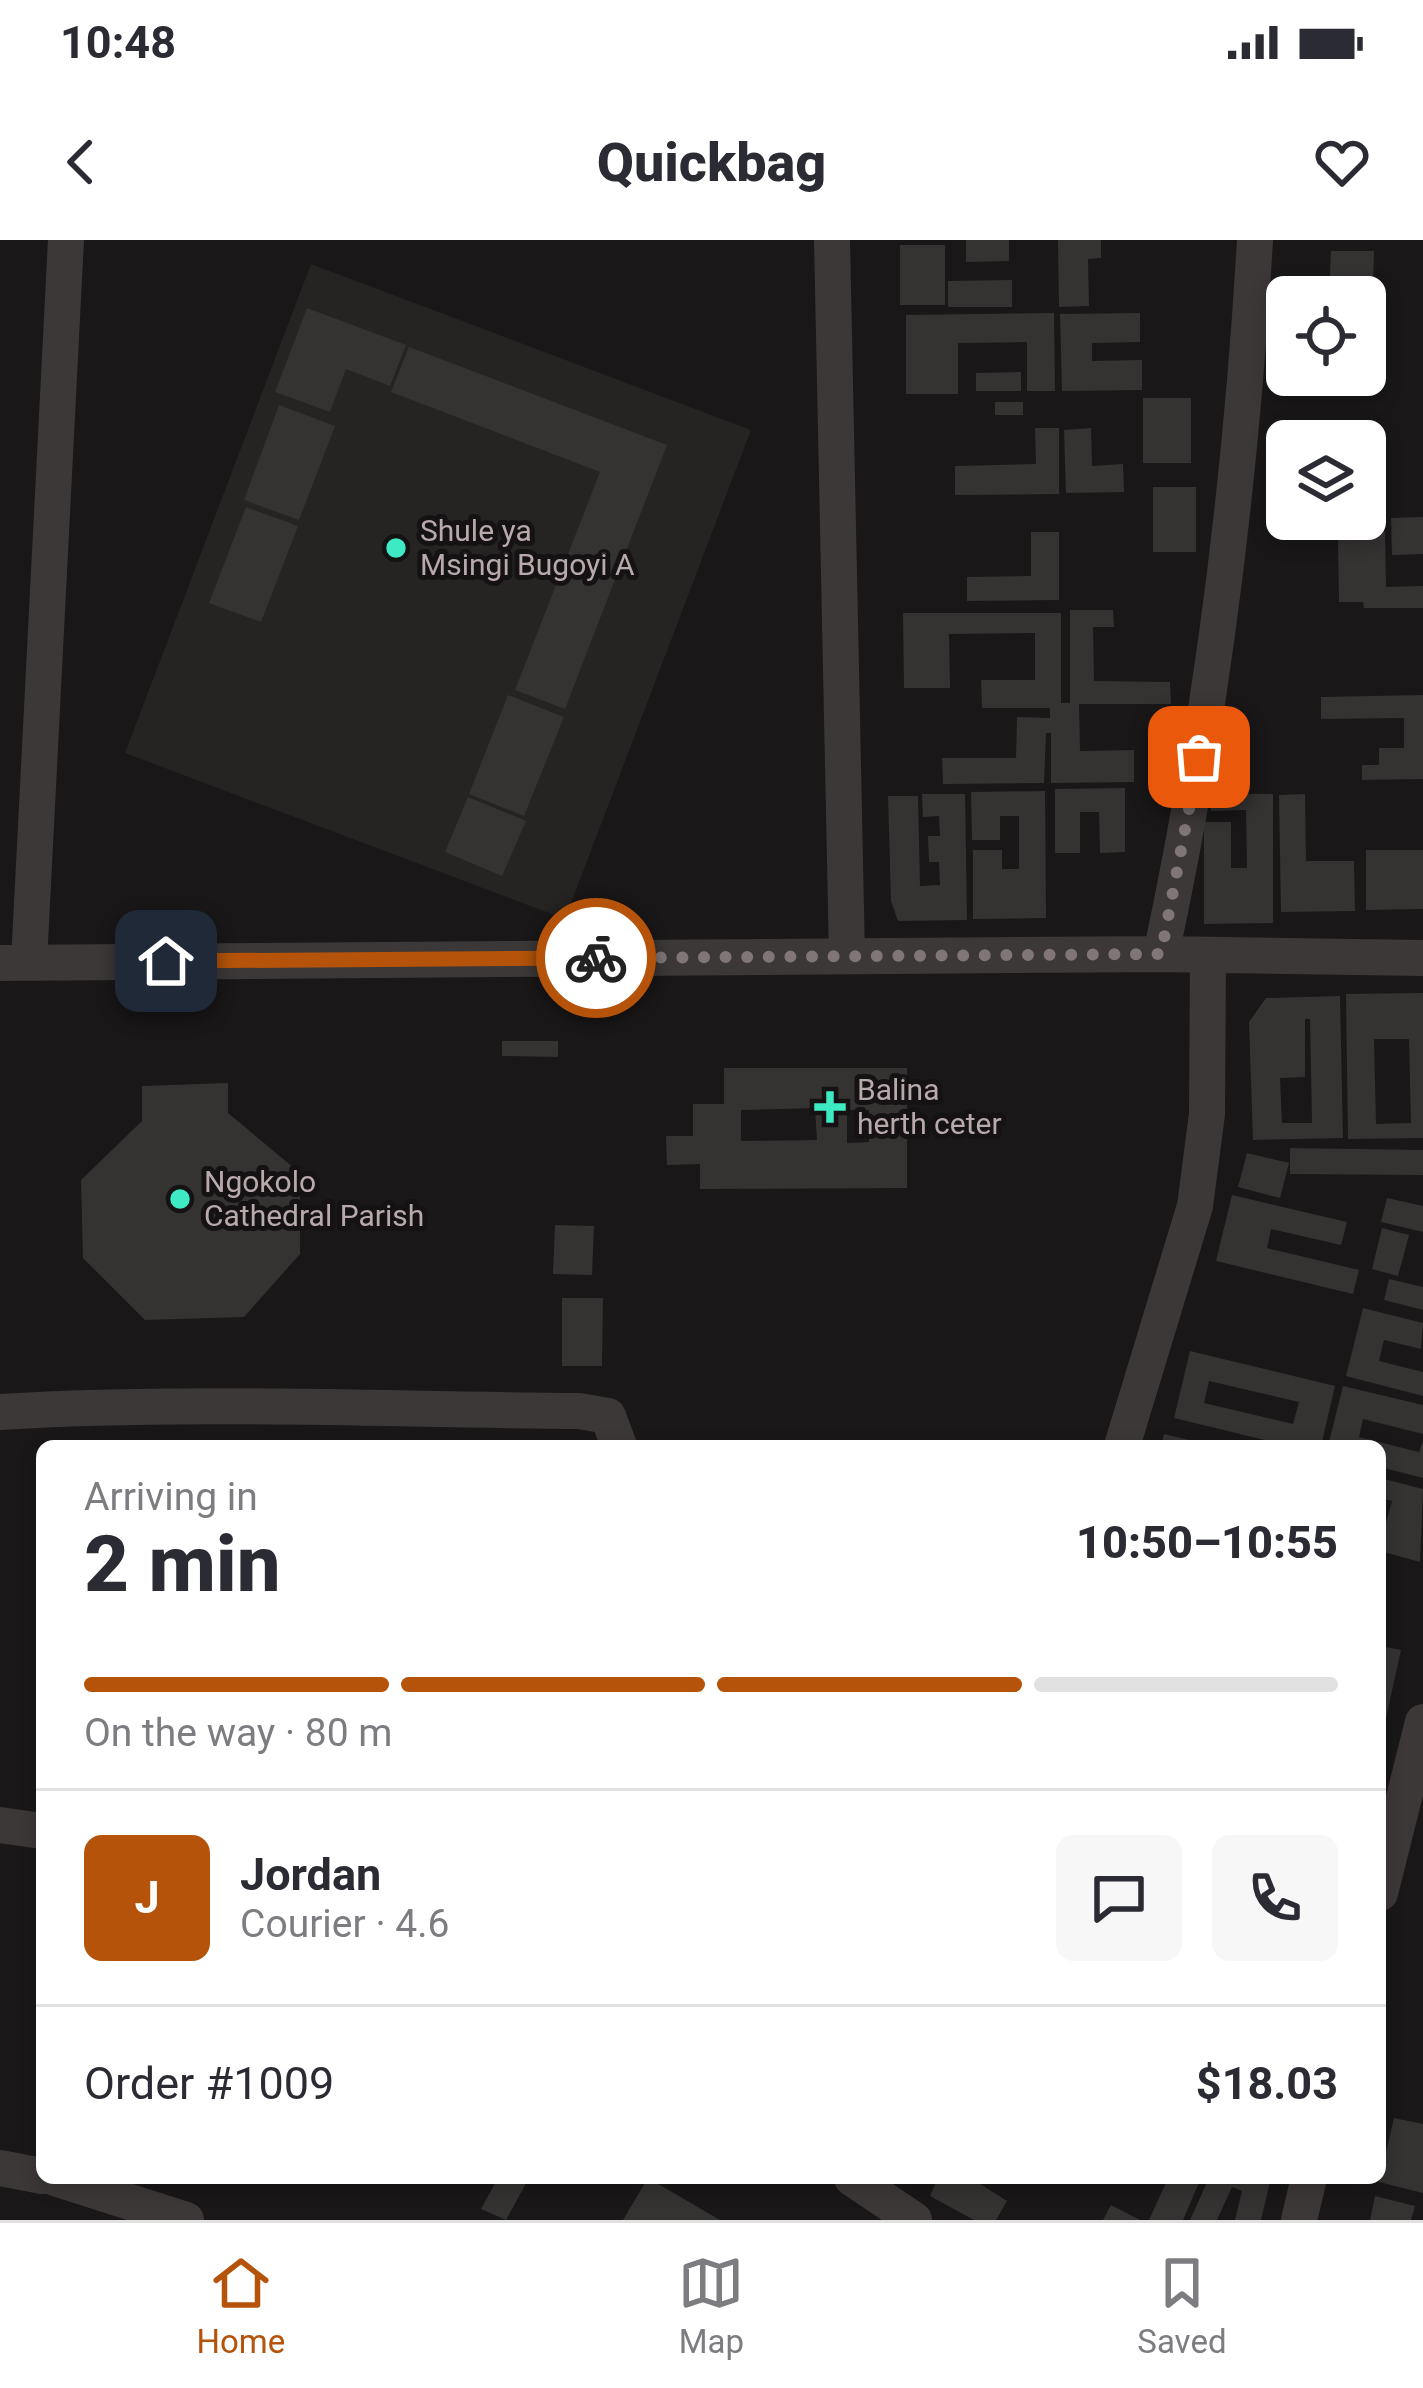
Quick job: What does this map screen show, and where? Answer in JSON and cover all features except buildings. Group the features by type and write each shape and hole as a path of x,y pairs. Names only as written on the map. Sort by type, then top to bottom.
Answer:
{"street":[{"path":"66,240 15,963 1161,954 1423,958"},
{"path":"832,240 848,956"},
{"path":"1161,954 1185,844 1229,566 1255,240"},
{"path":"1124,1440 1195,1206 1207,1114 1208,955"},
{"path":"0,1412 151,1402 287,1409 579,1411 608,1416 617,1440"},
{"path":"1386,1869 1423,1722"},
{"path":"0,1825 36,1830"},
{"path":"0,2168 36,2175"},
{"path":"74,2184 186,2220"},
{"path":"861,2184 914,2220"},
{"path":"1299,2220 1308,2184"}],"shaded area":[{"path":"311,264 751,430 565,919 125,753"}],"way so far":[{"path":"596,958 1161,954 1199,757"}],"place":[{"name":"Shule ya Msingi Bugoyi A","path":"396,548"},
{"name":"Balina herth ceter","path":"830,1107"},
{"name":"Ngokolo Cathedral Parish","path":"180,1199"}],"route":[{"path":"166,961 596,958"}]}
